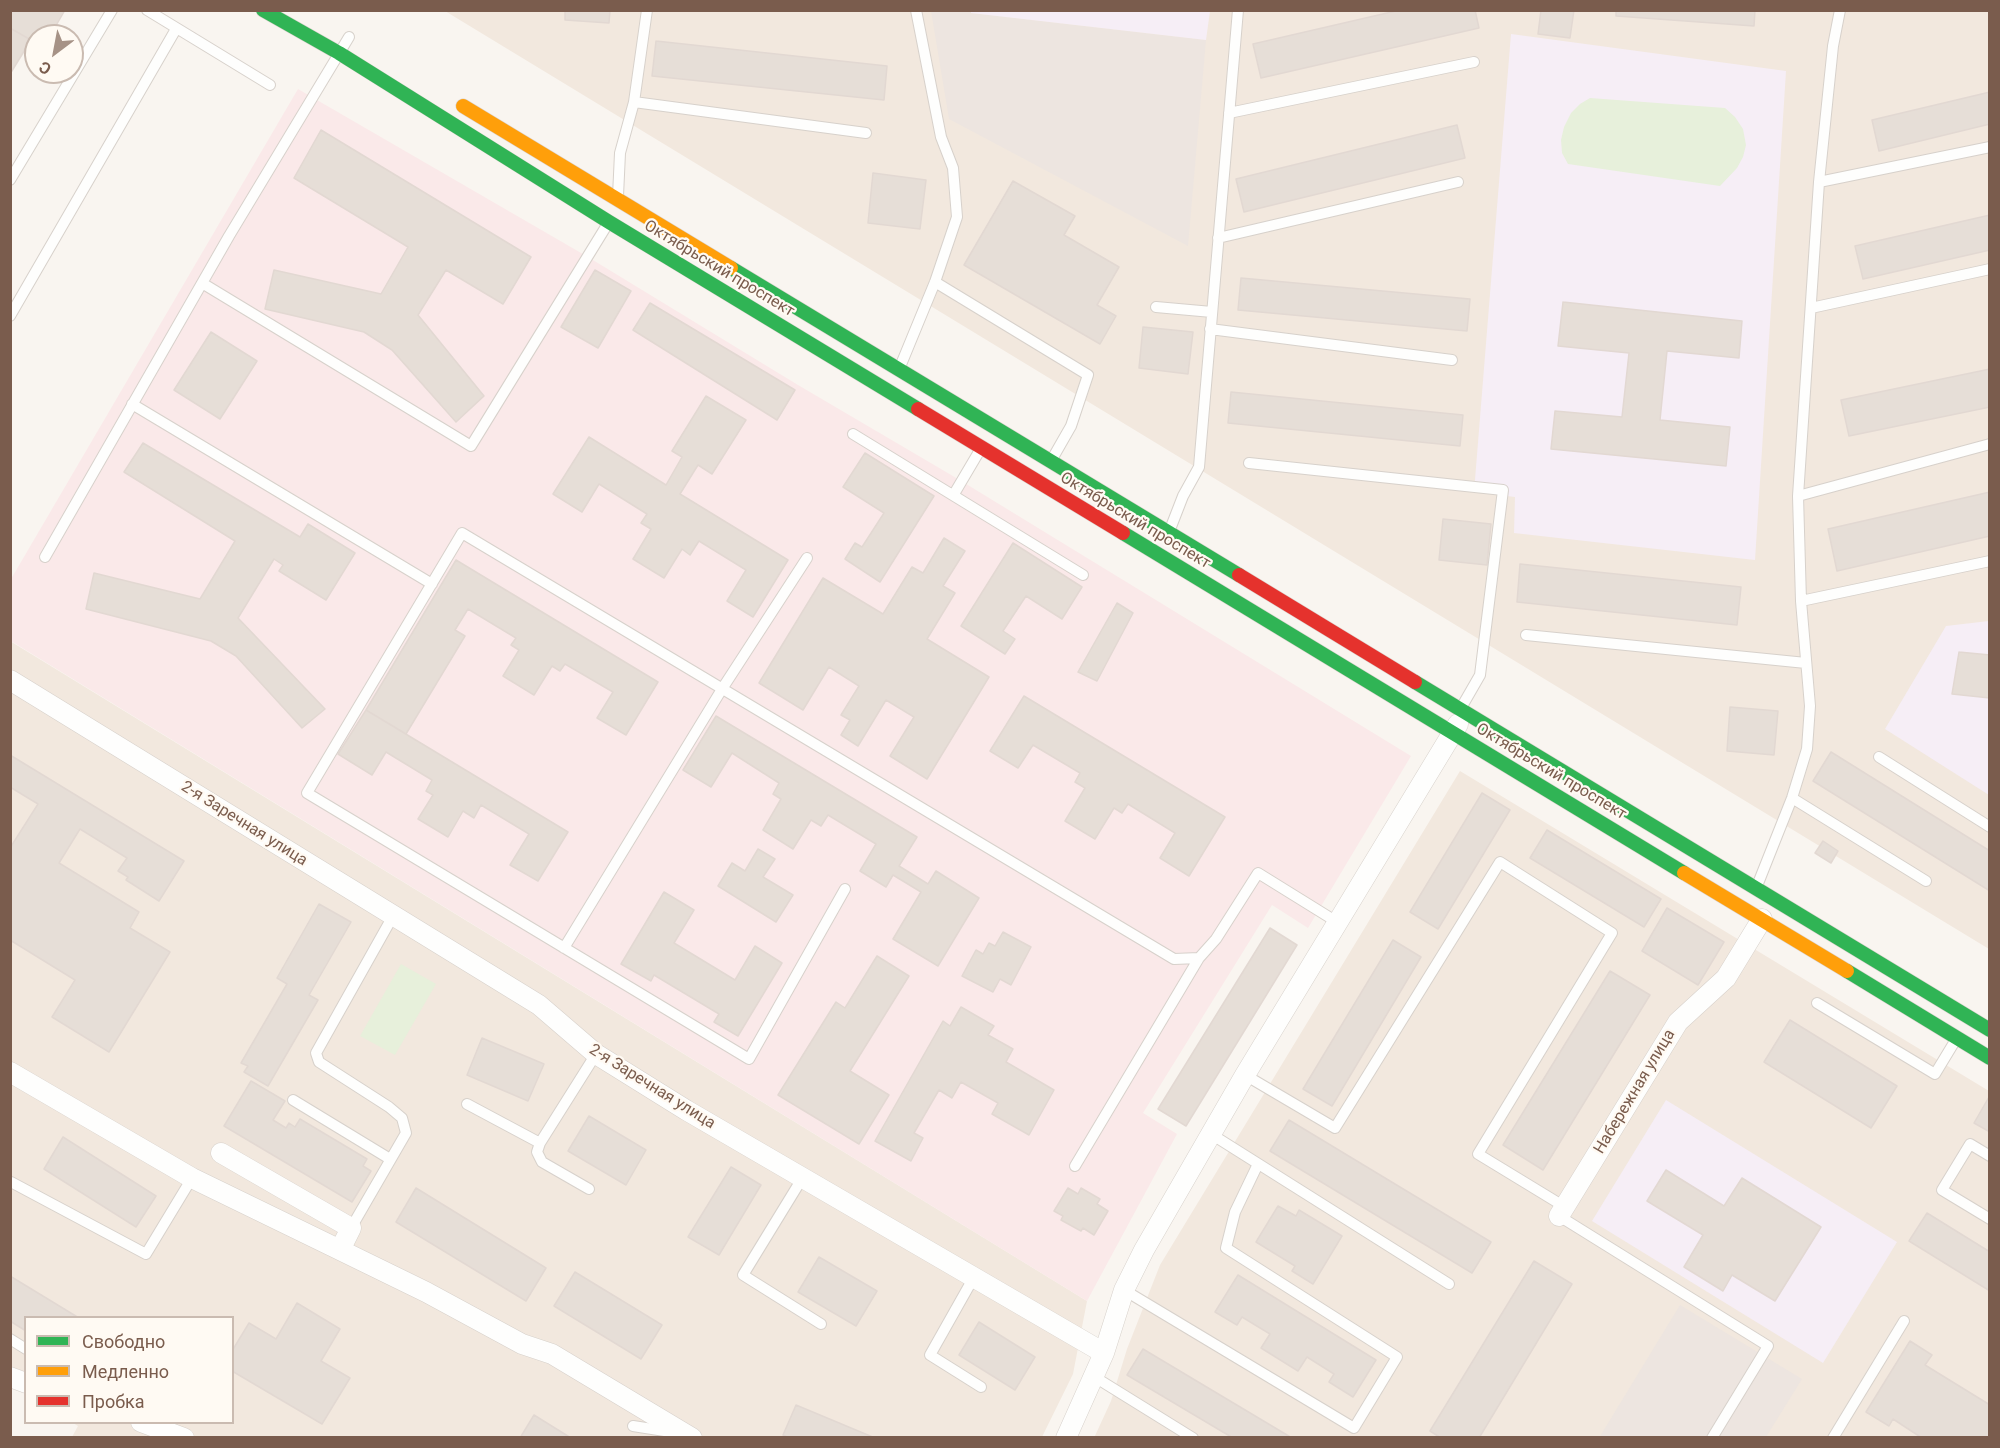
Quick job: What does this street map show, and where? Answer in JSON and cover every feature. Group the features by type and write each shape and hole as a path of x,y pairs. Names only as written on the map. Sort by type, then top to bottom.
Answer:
{"main road":[{"name":"Октябрьский проспект","path":"263,10 339,53 609,222 1989,1058"},
{"name":"Октябрьский проспект","path":"448,97 1989,1030"}],"street":[{"name":"2-я Заречная улица","path":"10,680 539,1005 596,1054 686,1110 1104,1353"},
{"path":"1066,1437 1104,1353 1124,1290 1144,1250 1245,1075 1453,732 1463,711"},
{"name":"Набережная улица","path":"1562,1211 1678,1022 1726,978 1762,919"},
{"path":"10,1072 192,1178 426,1292 522,1344 552,1354 689,1436"},
{"path":"220,1153 351,1228 340,1250"},
{"path":"147,1424 184,1437"}],"lane":[{"path":"10,180 112,10"},
{"path":"147,10 270,85"},
{"path":"618,199 620,153 633,102 647,10"},
{"path":"899,369 935,282 957,217 953,168 941,137 916,10"},
{"path":"1169,532 1198,467 1238,10"},
{"path":"1744,908 1756,888 1792,798 1807,749 1810,706 1801,602 1798,496 1820,182 1833,46 1840,10"},
{"path":"10,316 176,29"},
{"path":"45,557 229,236 349,38"},
{"path":"1229,113 1474,62"},
{"path":"633,102 866,133"},
{"path":"1820,182 1989,147"},
{"path":"1218,238 1458,182"},
{"path":"202,283 471,446 609,222"},
{"path":"1811,308 1989,269"},
{"path":"935,282 1088,375 1071,426 1051,461"},
{"path":"1156,307 1212,312"},
{"path":"1210,329 1452,360"},
{"path":"132,404 432,584"},
{"path":"853,434 1083,574"},
{"path":"1798,496 1989,444"},
{"path":"954,495 982,447"},
{"path":"1249,463 1503,490 1480,675 1463,711"},
{"path":"845,889 749,1059 307,793 462,533 1174,959 1199,958"},
{"path":"564,948 722,689 807,558"},
{"path":"1801,602 1989,561"},
{"path":"1526,635 1806,663"},
{"path":"1879,758 1989,827"},
{"path":"1792,798 1926,882"},
{"path":"1245,1075 1335,1128 1500,862 1612,933 1478,1154 1768,1346 1712,1437"},
{"path":"1075,1167 1199,958 1216,939 1258,873 1337,922"},
{"path":"351,1228 406,1133 402,1118 389,1107 319,1062 315,1053 393,916"},
{"path":"1817,1003 1935,1074 1957,1038"},
{"path":"589,1189 542,1162 537,1152 540,1143 596,1054"},
{"path":"294,1100 390,1159"},
{"path":"467,1104 540,1143"},
{"path":"1211,1134 1449,1284"},
{"path":"1989,1156 1970,1144 1942,1190 1989,1219"},
{"path":"1124,1290 1354,1428 1397,1357 1226,1248 1235,1212 1258,1164"},
{"path":"803,1177 743,1275 821,1324"},
{"path":"11,1182 146,1254 192,1178"},
{"path":"974,1277 930,1355 981,1387"},
{"path":"1833,1437 1904,1321"},
{"path":"10,1340 24,1348"},
{"path":"1093,1376 1193,1437"},
{"path":"633,1426 689,1436"}],"shaded area":[{"path":"971,10 1210,11 1206,40 971,13"},
{"path":"445,11 1989,11 1989,949"},
{"path":"931,11 971,11 971,13 1206,40 1188,246 949,119"},
{"path":"1511,34 1786,71 1755,560 1514,533 1515,497 1474,492"},
{"path":"298,89 588,257 958,479 1411,756 1308,928 1272,905 1143,1113 1177,1134 1087,1301 11,641 11,579"},
{"path":"1989,621 1989,795 1885,729 1946,626"},
{"path":"10,641 1087,1301 1073,1374 1042,1437 72,1437 78,1426 75,1424 234,1424 234,1316 24,1316 24,1393 11,1385"},
{"path":"1460,771 1989,1091 1989,1437 1094,1438 1111,1401 1127,1349 1160,1265"},
{"path":"1666,1100 1897,1242 1823,1363 1592,1221"},
{"path":"1680,1305 1802,1379 1766,1437 1599,1438"}],"green space":[{"path":"1590,98 1725,108 1743,129 1746,145 1743,157 1737,168 1720,186 1568,164 1562,153 1561,140 1564,127 1571,113"},
{"path":"401,964 436,984 395,1055 360,1036"}],"building":[{"path":"10,10 65,10 57,24 24,24 24,36 10,28"},
{"path":"565,10 610,10 609,23 565,20"},
{"path":"1400,10 1475,10 1479,28 1261,78 1253,44"},
{"path":"1541,10 1574,10 1570,38 1538,34"},
{"path":"1616,10 1755,10 1754,26 1616,16"},
{"path":"10,28 24,36 24,51 10,74"},
{"path":"656,41 887,66 884,100 652,76"},
{"path":"1990,92 1990,124 1879,151 1872,120"},
{"path":"1457,125 1465,158 1244,212 1236,179"},
{"path":"321,130 531,257 503,304 446,270 418,315 484,396 456,422 392,350 364,332 265,309 274,270 381,294 408,247 294,178"},
{"path":"873,173 926,180 920,229 868,223"},
{"path":"1013,181 1075,216 1064,235 1119,267 1097,305 1116,316 1100,344 964,265"},
{"path":"1990,215 1990,250 1863,279 1855,246"},
{"path":"595,270 631,291 598,348 561,327"},
{"path":"1241,278 1470,299 1467,331 1238,310"},
{"path":"1563,302 1742,321 1739,358 1667,351 1660,420 1730,427 1726,466 1551,449 1555,411 1622,417 1629,353 1558,346"},
{"path":"650,303 795,390 777,420 633,330"},
{"path":"1143,327 1193,332 1188,374 1139,368"},
{"path":"211,332 257,361 220,419 174,390"},
{"path":"1990,369 1990,407 1849,436 1841,400"},
{"path":"1231,392 1463,415 1460,446 1228,423"},
{"path":"706,396 746,420 712,474 698,465 680,494 788,560 753,617 727,601 746,570 699,541 690,555 682,549 664,578 633,559 651,529 641,523 647,514 599,484 582,512 553,494 589,437 666,485 682,457 672,451"},
{"path":"143,443 300,537 308,524 355,553 326,600 279,571 283,565 274,559 238,618 325,709 302,728 236,656 211,641 86,609 94,573 200,599 235,541 124,472"},
{"path":"865,453 934,496 880,582 845,559 855,543 862,547 884,513 843,487"},
{"path":"1990,492 1990,536 1837,571 1828,529"},
{"path":"1443,519 1491,524 1487,565 1439,560"},
{"path":"944,538 965,551 943,586 955,593 927,639 989,677 927,779 890,756 914,717 886,700 858,746 841,735 850,720 841,715 859,686 829,667 803,710 759,683 823,578 883,614 912,567 923,573"},
{"path":"1013,543 1082,587 1062,619 1026,596 1003,631 1015,639 1005,654 961,626"},
{"path":"456,560 658,682 626,735 597,718 613,692 565,664 560,671 552,666 534,695 503,676 519,650 511,645 516,638 468,609 455,630 465,636 406,734 366,710"},
{"path":"1520,564 1741,587 1737,625 1517,602"},
{"path":"1117,603 1133,613 1097,681 1078,672"},
{"path":"1959,652 1990,655 1990,698 1952,694"},
{"path":"1024,696 1225,817 1189,876 1160,858 1175,833 1128,804 1122,813 1114,808 1095,839 1065,821 1085,788 1075,782 1080,773 1033,745 1018,768 990,751"},
{"path":"1730,707 1778,711 1774,755 1727,751"},
{"path":"366,710 568,832 538,881 510,865 529,834 481,805 474,818 463,811 448,837 418,819 433,795 426,791 432,780 386,752 372,775 338,754"},
{"path":"716,716 917,837 899,866 928,884 936,871 979,898 938,966 893,939 921,892 893,875 886,887 860,871 876,844 828,815 821,826 811,820 793,849 763,830 781,799 773,794 779,783 732,753 711,787 683,770"},
{"path":"1831,752 1990,851 1990,891 1813,781"},
{"path":"10,755 184,861 159,901 126,880 128,877 118,871 127,858 80,829 59,863 139,912 130,928 170,952 109,1052 52,1017 75,980 10,940 10,848 38,804 10,787"},
{"path":"1482,793 1510,810 1438,929 1410,912"},
{"path":"1547,830 1661,899 1644,927 1530,858"},
{"path":"1823,841 1838,851 1831,863 1815,853"},
{"path":"758,849 775,859 763,877 793,895 776,922 718,886 732,863 745,871"},
{"path":"664,892 694,910 674,943 735,980 755,946 782,963 738,1036 714,1022 719,1014 654,975 651,981 621,964"},
{"path":"319,904 351,922 309,995 318,1000 268,1086 244,1072 248,1066 241,1063 287,984 277,978"},
{"path":"1667,908 1724,942 1698,985 1642,951"},
{"path":"1270,928 1297,945 1186,1126 1158,1109"},
{"path":"1003,932 1031,947 1011,985 1000,979 993,992 962,976 976,950 983,954 989,943 995,946"},
{"path":"1393,940 1421,957 1332,1106 1303,1089"},
{"path":"877,956 909,976 850,1071 889,1095 859,1144 778,1095 836,1002 845,1008"},
{"path":"1610,971 1650,995 1543,1170 1503,1145"},
{"path":"961,1007 994,1026 988,1035 1013,1049 1006,1062 1054,1090 1029,1135 992,1114 998,1103 961,1082 952,1098 939,1090 914,1133 923,1138 911,1161 875,1141 943,1021 950,1026"},
{"path":"1790,1020 1897,1086 1871,1128 1764,1062"},
{"path":"482,1038 544,1064 528,1101 467,1075"},
{"path":"251,1081 285,1101 273,1120 286,1128 289,1123 295,1127 300,1119 367,1159 363,1166 371,1171 352,1202 224,1126"},
{"path":"1990,1097 1990,1132 1974,1123"},
{"path":"589,1116 646,1150 626,1185 568,1151"},
{"path":"1289,1120 1491,1242 1472,1273 1270,1151"},
{"path":"63,1137 156,1196 136,1227 44,1169"},
{"path":"731,1167 761,1185 719,1255 688,1237"},
{"path":"1666,1170 1724,1206 1742,1178 1821,1227 1775,1301 1732,1275 1723,1291 1684,1267 1703,1235 1647,1201"},
{"path":"416,1188 546,1268 526,1301 396,1222"},
{"path":"1068,1188 1078,1194 1081,1188 1100,1199 1097,1204 1108,1211 1094,1235 1083,1228 1081,1231 1061,1220 1063,1216 1054,1211"},
{"path":"1278,1206 1296,1216 1299,1210 1342,1236 1313,1284 1292,1271 1295,1266 1256,1242"},
{"path":"1927,1213 1990,1252 1990,1291 1909,1241"},
{"path":"819,1257 877,1291 856,1326 798,1292"},
{"path":"1534,1261 1572,1284 1479,1438 1441,1438 1430,1431"},
{"path":"575,1272 662,1325 641,1359 554,1306"},
{"path":"1238,1275 1376,1360 1353,1397 1329,1382 1334,1374 1307,1357 1298,1371 1261,1348 1270,1334 1242,1317 1237,1325 1215,1312"},
{"path":"10,1276 76,1316 24,1316 24,1330 10,1321"},
{"path":"297,1303 340,1329 321,1361 350,1378 322,1424 234,1372 234,1348 249,1323 276,1339"},
{"path":"979,1322 1035,1357 1015,1390 959,1355"},
{"path":"1910,1341 1932,1355 1925,1365 1990,1405 1990,1438 1922,1438 1893,1419 1889,1426 1866,1412"},
{"path":"1143,1349 1292,1438 1233,1438 1127,1375"},
{"path":"796,1405 875,1438 789,1438 783,1435"},
{"path":"534,1415 571,1438 520,1438"}],"traffic: fast":[{"path":"263,10 339,53 609,222 918,409"},
{"path":"731,268 1239,575"},
{"path":"1123,533 1684,873"},
{"path":"1415,682 1990,1030"},
{"path":"1847,971 1990,1058"}],"traffic: slow":[{"path":"463,106 731,268"},
{"path":"1684,873 1847,971"}],"traffic: jam":[{"path":"918,409 1123,533"},
{"path":"1239,575 1415,682"}]}
